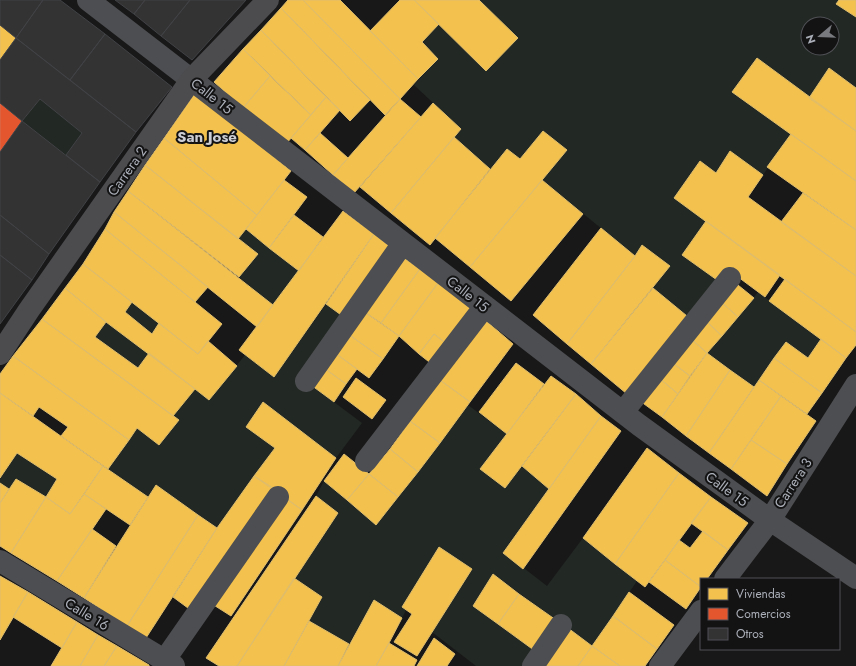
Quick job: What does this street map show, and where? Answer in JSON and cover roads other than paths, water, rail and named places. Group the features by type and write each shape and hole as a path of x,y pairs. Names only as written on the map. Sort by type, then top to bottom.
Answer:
{"main road":[{"name":"Carrera 2","path":"0,354 29,310 191,80 268,0"}],"street":[{"name":"Calle 15","path":"88,0 623,412 770,520 856,578"},
{"path":"306,381 403,243"},
{"path":"623,412 730,278"},
{"path":"366,461 485,306"},
{"name":"Carrera 3","path":"726,578 770,520 856,384"},
{"path":"169,663 278,497"},
{"name":"Calle 16","path":"0,561 169,663"},
{"path":"660,666 700,612"},
{"path":"534,666 561,625"}],"district":[{"name":"San José","path":"207,137"}]}
